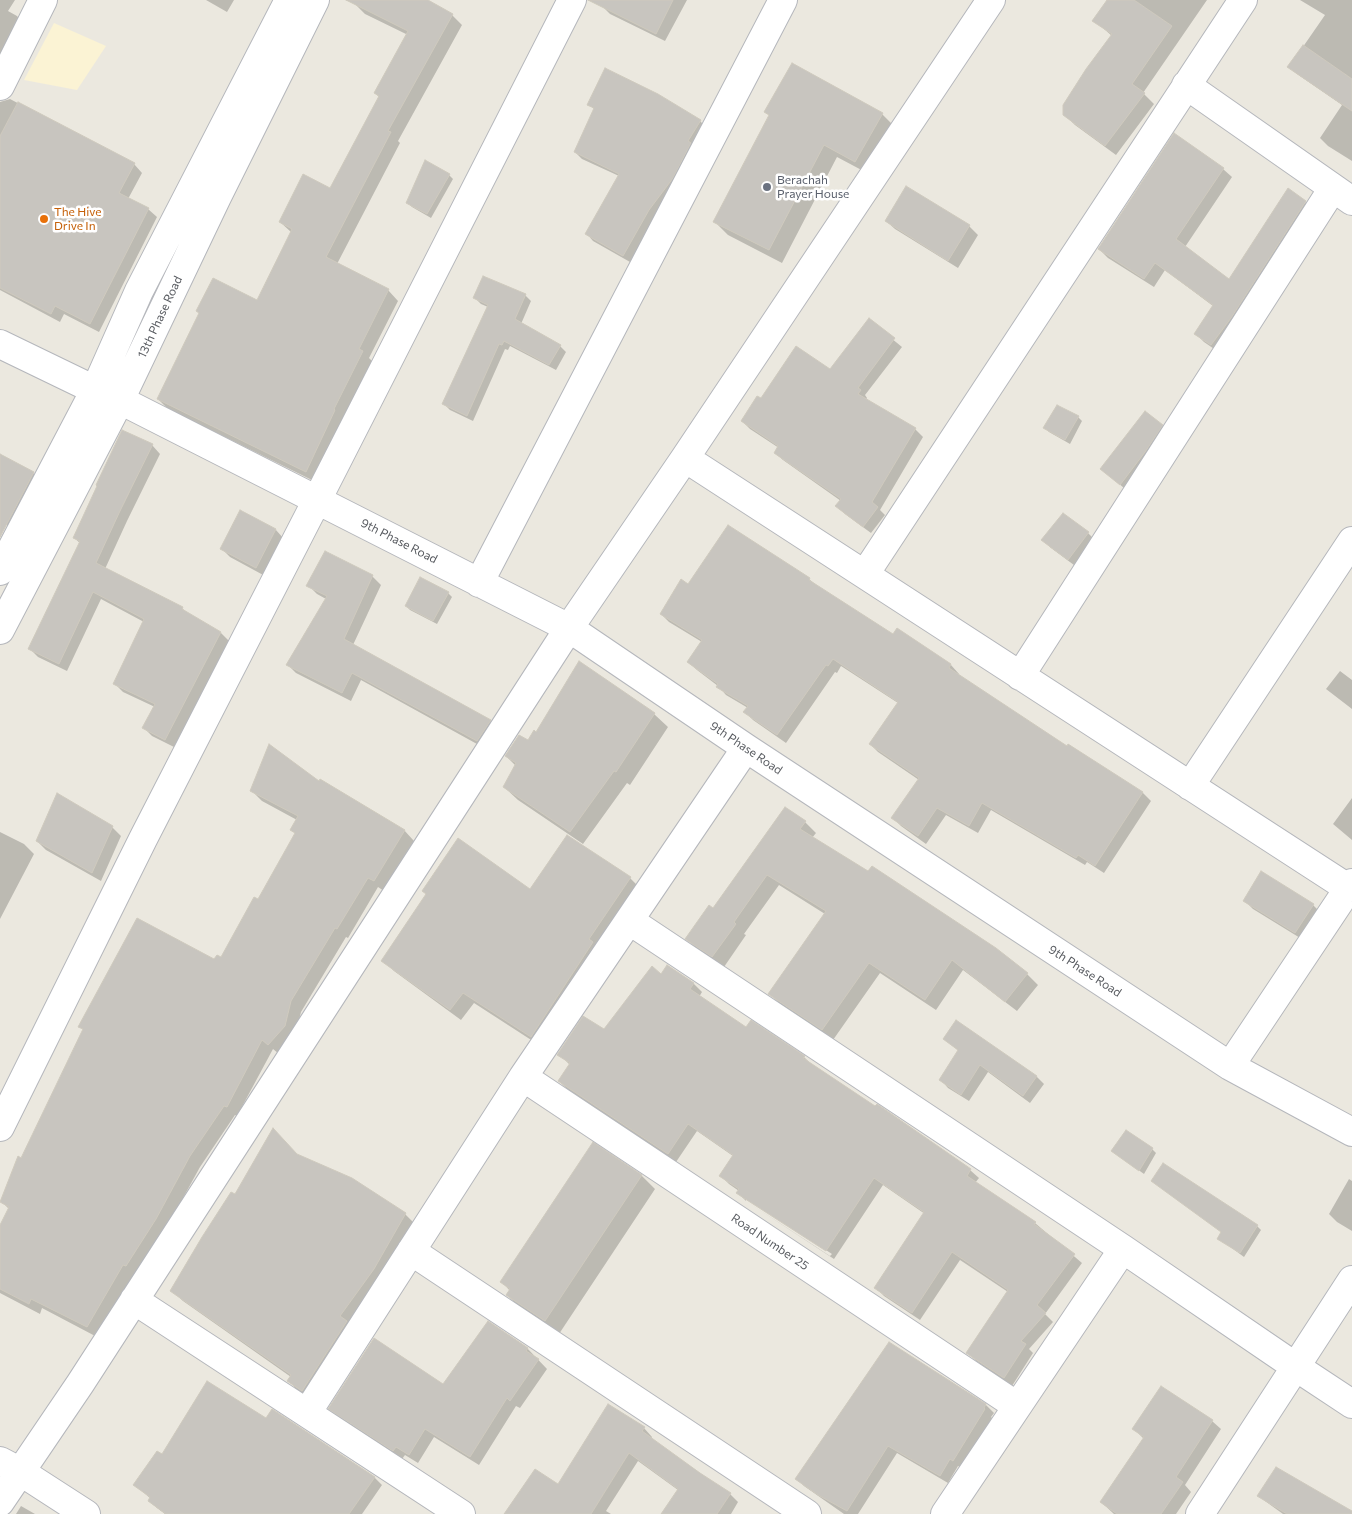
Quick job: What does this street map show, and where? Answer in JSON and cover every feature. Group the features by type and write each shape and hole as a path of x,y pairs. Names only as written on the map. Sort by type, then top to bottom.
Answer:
{"street":[{"path":"0,86 43,0"},
{"path":"0,571 95,390 139,291 288,0"},
{"name":"13th Phase Road","path":"0,630 120,400 216,198 315,0"},
{"path":"0,1127 142,839 572,0"},
{"path":"479,583 782,0"},
{"path":"0,1502 10,1466 80,1384 569,628 992,0"},
{"path":"865,574 1243,0"},
{"path":"1020,676 1343,194 1186,85"},
{"path":"139,291 163,310"},
{"path":"0,344 95,390"},
{"name":"9th Phase Road","path":"120,400 569,628 746,748 1230,1066 1352,1132"},
{"path":"685,458 1190,786 1350,886 1230,1066"},
{"path":"1190,786 1352,540"},
{"path":"306,1413 524,1077 746,748"},
{"path":"630,920 1352,1404"},
{"name":"Road Number 25","path":"524,1077 1017,1406"},
{"path":"945,1514 1123,1249"},
{"path":"411,1251 807,1514"},
{"path":"1200,1514 1352,1280"},
{"path":"134,1300 461,1514"},
{"path":"10,1466 86,1514"}],"shaded area":[{"path":"54,23 106,46 77,90 24,80"}],"building":[{"path":"346,0 428,0 453,14 388,131 391,132 326,257 389,289 359,349 363,351 334,409 306,472 157,399 199,313 196,311 213,278 257,300 292,229 279,222 303,174 330,188 379,96 374,93 408,31"},
{"path":"588,0 673,0 656,34"},
{"path":"1107,0 1134,0 1172,26 1132,84 1145,93 1105,146 1063,115 1063,105 1086,69 1112,34 1092,21"},
{"path":"1303,45 1352,79 1352,111 1287,67"},
{"path":"792,63 883,113 855,162 824,145 769,250 713,222 769,115 764,112"},
{"path":"605,68 658,94 701,120 688,141 691,143 673,178 649,210 623,256 585,234 619,174 574,152 594,108 587,105"},
{"path":"18,102 135,163 119,193 149,208 90,324 55,306 51,314 0,288 0,136"},
{"path":"1174,133 1224,168 1176,239 1229,279 1288,188 1306,201 1231,318 1211,345 1194,334 1213,305 1155,263 1144,279 1098,249"},
{"path":"425,160 450,174 427,214 406,203"},
{"path":"906,186 970,225 948,261 885,221"},
{"path":"483,276 526,294 515,319 561,345 549,365 504,341 502,345 499,344 467,416 442,404 488,305 473,298"},
{"path":"869,318 895,338 858,388 861,390 858,394 916,428 872,502 878,507 863,527 835,506 841,499 774,453 778,446 741,421 757,396 761,398 796,346 830,369"},
{"path":"1057,405 1079,416 1065,440 1043,428"},
{"path":"1145,411 1163,425 1120,485 1100,469"},
{"path":"122,430 153,444 96,563 183,607 182,609 221,632 165,740 142,728 155,704 113,684 144,619 93,592 59,664 28,649 80,541 73,538"},
{"path":"0,454 34,472 0,537"},
{"path":"240,510 276,529 256,568 220,549"},
{"path":"1063,513 1089,532 1068,560 1041,540"},
{"path":"728,525 893,634 897,628 951,664 949,668 1067,746 1068,744 1143,792 1095,866 1078,855 1076,858 982,803 969,826 937,808 918,836 891,818 919,778 869,744 898,702 833,659 828,666 826,665 777,735 743,712 748,706 716,687 718,684 687,662 702,640 660,614 681,579 688,584"},
{"path":"325,551 373,575 344,639 491,720 477,741 352,673 342,693 286,665 327,596 306,586"},
{"path":"420,577 449,592 433,621 405,606"},
{"path":"579,661 655,713 616,772 614,771 570,832 503,787 516,763 505,756 519,735 528,740 534,730 536,732"},
{"path":"269,744 319,781 320,779 405,830 374,881 368,878 337,929 335,928 291,1001 285,1026 268,1045 262,1040 227,1107 224,1106 190,1156 156,1219 126,1266 123,1265 87,1327 31,1299 29,1304 0,1289 0,1225 9,1207 0,1202 18,1156 21,1158 83,1029 78,1027 137,918 214,959 217,955 221,957 254,897 258,899 295,833 290,830 298,816 250,791"},
{"path":"57,793 113,826 92,873 36,841"},
{"path":"785,807 806,821 800,829 868,871 872,866 996,948 1028,973 1005,1002 952,960 925,1000 869,963 822,1030 768,994 826,911 767,875 734,922 736,924 712,957 685,939 709,905 713,908"},
{"path":"567,835 631,877 589,939 593,942 531,1037 463,993 450,1010 381,961 426,894 422,891 458,838 530,889"},
{"path":"1261,871 1314,904 1295,933 1243,901"},
{"path":"667,965 694,983 690,989 746,1027 751,1020 805,1056 803,1058 875,1106 877,1104 971,1169 967,1176 1036,1222 1034,1224 1075,1254 1037,1305 1046,1313 1021,1341 1026,1344 1004,1378 966,1353 1008,1290 952,1252 912,1313 874,1288 924,1212 874,1178 826,1251 736,1193 739,1189 719,1176 733,1155 688,1124 668,1154 558,1081 570,1063 557,1055 583,1016 604,1029 652,966 661,974"},
{"path":"956,1020 1037,1076 1023,1096 980,1065 961,1095 939,1080 958,1050 943,1039"},
{"path":"273,1128 297,1154 352,1178 406,1213 374,1269 340,1316 347,1321 302,1391 287,1381 291,1375 170,1291 231,1192 235,1194"},
{"path":"1126,1130 1153,1148 1139,1171 1111,1151"},
{"path":"593,1142 642,1175 545,1321 506,1295 510,1289 500,1282"},
{"path":"1163,1163 1258,1225 1240,1253 1217,1239 1221,1232 1151,1181"},
{"path":"488,1321 528,1348 526,1351 539,1359 510,1401 507,1398 470,1457 425,1429 409,1455 396,1447 393,1451 328,1409 374,1338 443,1384"},
{"path":"889,1342 986,1404 985,1409 953,1461 950,1459 940,1476 888,1446 847,1511 818,1495 795,1479"},
{"path":"207,1381 266,1418 272,1409 375,1477 349,1514 166,1514 148,1501 150,1497 133,1485 157,1451 162,1454"},
{"path":"1161,1386 1213,1420 1176,1477 1183,1482 1161,1514 1117,1514 1100,1502 1144,1437 1132,1429"},
{"path":"608,1404 645,1427 642,1431 731,1493 717,1514 661,1514 678,1489 629,1453 591,1514 504,1514 535,1469 558,1484"},
{"path":"1276,1467 1352,1511 1352,1514 1287,1514 1257,1496"}],"place":[{"name":"Berachah Prayer House","path":"767,187"},
{"name":"The Hive Drive In","path":"44,219"}]}
